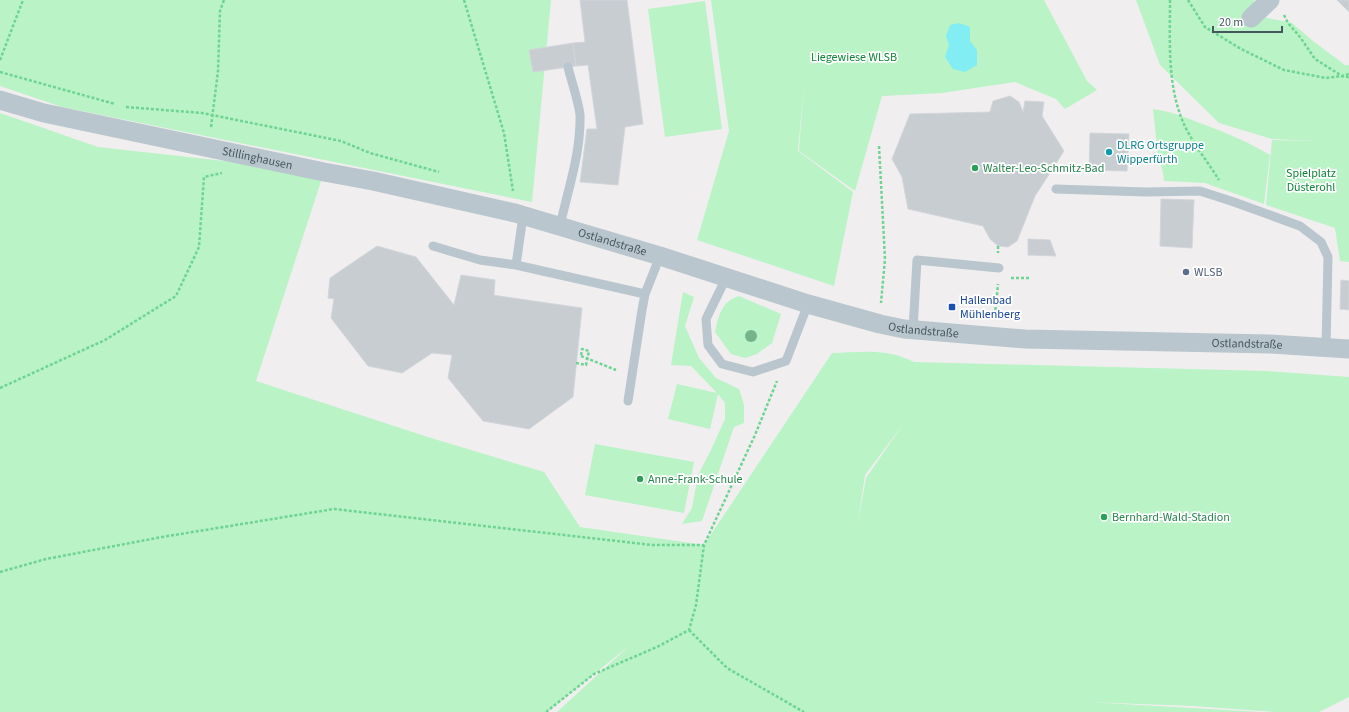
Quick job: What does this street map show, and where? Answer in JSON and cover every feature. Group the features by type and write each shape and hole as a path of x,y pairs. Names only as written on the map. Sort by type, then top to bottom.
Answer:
{"street":[{"path":"1251,18 1276,6"},
{"name":"Stillinghausen","path":"0,100 44,113 373,181 519,214"},
{"name":"Ostlandstraße","path":"519,214 660,256 808,304 880,324 913,330 994,337 1270,344 1349,348"}],"lane":[{"path":"560,226 578,142 580,114 568,67"},
{"path":"1056,189 1146,192 1200,191 1300,226 1321,242 1328,257 1326,347"},
{"path":"516,265 519,214"},
{"path":"433,246 480,260 516,265 645,294"},
{"path":"628,401 645,294 660,256"},
{"path":"913,330 917,260 999,268"},
{"path":"726,278 706,319 708,345 722,364 753,372 786,361 808,304"}],"path":[{"path":"0,60 23,0"},
{"path":"208,147 218,71 220,11 224,0"},
{"path":"464,0 504,132 512,185 519,214"},
{"path":"1170,0 1172,84 1176,102 1184,124 1234,202"},
{"path":"1188,0 1205,27 1247,52 1284,70 1326,78 1349,74"},
{"path":"1276,6 1300,37 1315,60 1342,76 1349,77"},
{"path":"0,72 116,104"},
{"path":"123,107 213,115 341,142 370,153 442,173"},
{"path":"880,146 885,259 880,324"},
{"path":"0,388 105,340 176,296 200,247 204,177 226,172"},
{"path":"994,337 999,268 998,246"},
{"path":"998,278 1030,278"},
{"path":"576,363 586,365 588,358 589,350 582,349 581,356 588,358 632,377"},
{"path":"546,712 594,674 657,647 689,630 696,605 704,545 755,435 786,361"},
{"path":"0,572 46,560 162,536 334,509 644,544 704,545"},
{"path":"689,630 727,668 804,712"}],"green space":[{"path":"0,0 551,0 532,202 62,107 0,86"},
{"name":"Liegewiese WLSB","path":"711,0 1044,0 1087,81 1097,90 1065,109 1056,99 1015,82 942,93 882,96 855,191 799,151 804,82 798,151 853,192 834,286 697,240 729,131"},
{"name":"Spielplatz Düsterohl","path":"1136,0 1254,0 1258,16 1292,23 1345,65 1349,65 1349,262 1340,261 1335,228 1266,205 1272,140 1315,141 1272,139 1219,123 1160,65"},
{"path":"705,1 722,129 665,137 648,9"},
{"path":"1153,109 1175,114 1216,129 1270,155 1264,204 1205,183 1164,181 1158,155"},
{"path":"0,113 98,147 324,172 256,381 431,438 544,472 580,527 704,545 832,353 884,353 914,362 1266,371 1349,377 1349,697 1319,712 1274,712 1193,706 1087,702 1261,712 557,712 630,645 547,712 0,712","holes":["904,423 866,478 857,527 865,475"]},
{"path":"683,292 694,297 685,326 699,358 716,378 739,389 744,405 744,423 734,427 702,521 682,524 692,508 698,475 725,419 725,403 718,394 710,429 668,419 677,384 717,393 691,366 671,365"},
{"path":"739,296 781,314 772,343 757,354 745,358 731,354 715,332 722,310 728,302"},
{"name":"Anne-Frank-Schule","path":"595,444 694,462 684,513 585,495"}],"water":[{"path":"959,23 970,27 970,41 977,50 977,65 965,72 953,69 945,57 949,45 946,36 950,25"}],"building":[{"path":"580,0 627,0 643,124 625,127 618,185 580,182 587,129 597,129 588,65 576,66 573,43 585,42"},
{"path":"1337,0 1349,0 1349,12"},
{"path":"573,43 576,66 533,72 529,50"},
{"name":"Walter-Leo-Schmitz-Bad","path":"1010,96 1019,102 1023,112 1025,101 1044,102 1042,116 1064,151 1035,196 1017,241 1008,247 998,246 990,239 983,226 908,209 902,177 892,159 910,114 990,112 993,101"},
{"name":"DLRG Ortsgruppe Wipperfürth","path":"1090,133 1129,134 1127,171 1089,170"},
{"path":"1161,199 1194,200 1192,248 1160,246"},
{"path":"1028,239 1050,240 1056,256 1028,255"},
{"path":"377,246 416,257 454,305 461,275 495,280 494,295 582,308 573,397 529,429 483,421 448,378 452,355 432,353 402,373 368,366 331,318 334,299 328,298 330,278"},
{"path":"1341,280 1349,281 1349,310 1340,309"}],"place":[{"name":"DLRG Ortsgruppe Wipperfürth","path":"1109,152"},
{"name":"Walter-Leo-Schmitz-Bad","path":"975,168"},
{"name":"WLSB","path":"1186,272"},
{"name":"Hallenbad Mühlenberg","path":"952,307"},
{"name":"Anne-Frank-Schule","path":"640,479"},
{"name":"Bernhard-Wald-Stadion","path":"1104,517"}]}
